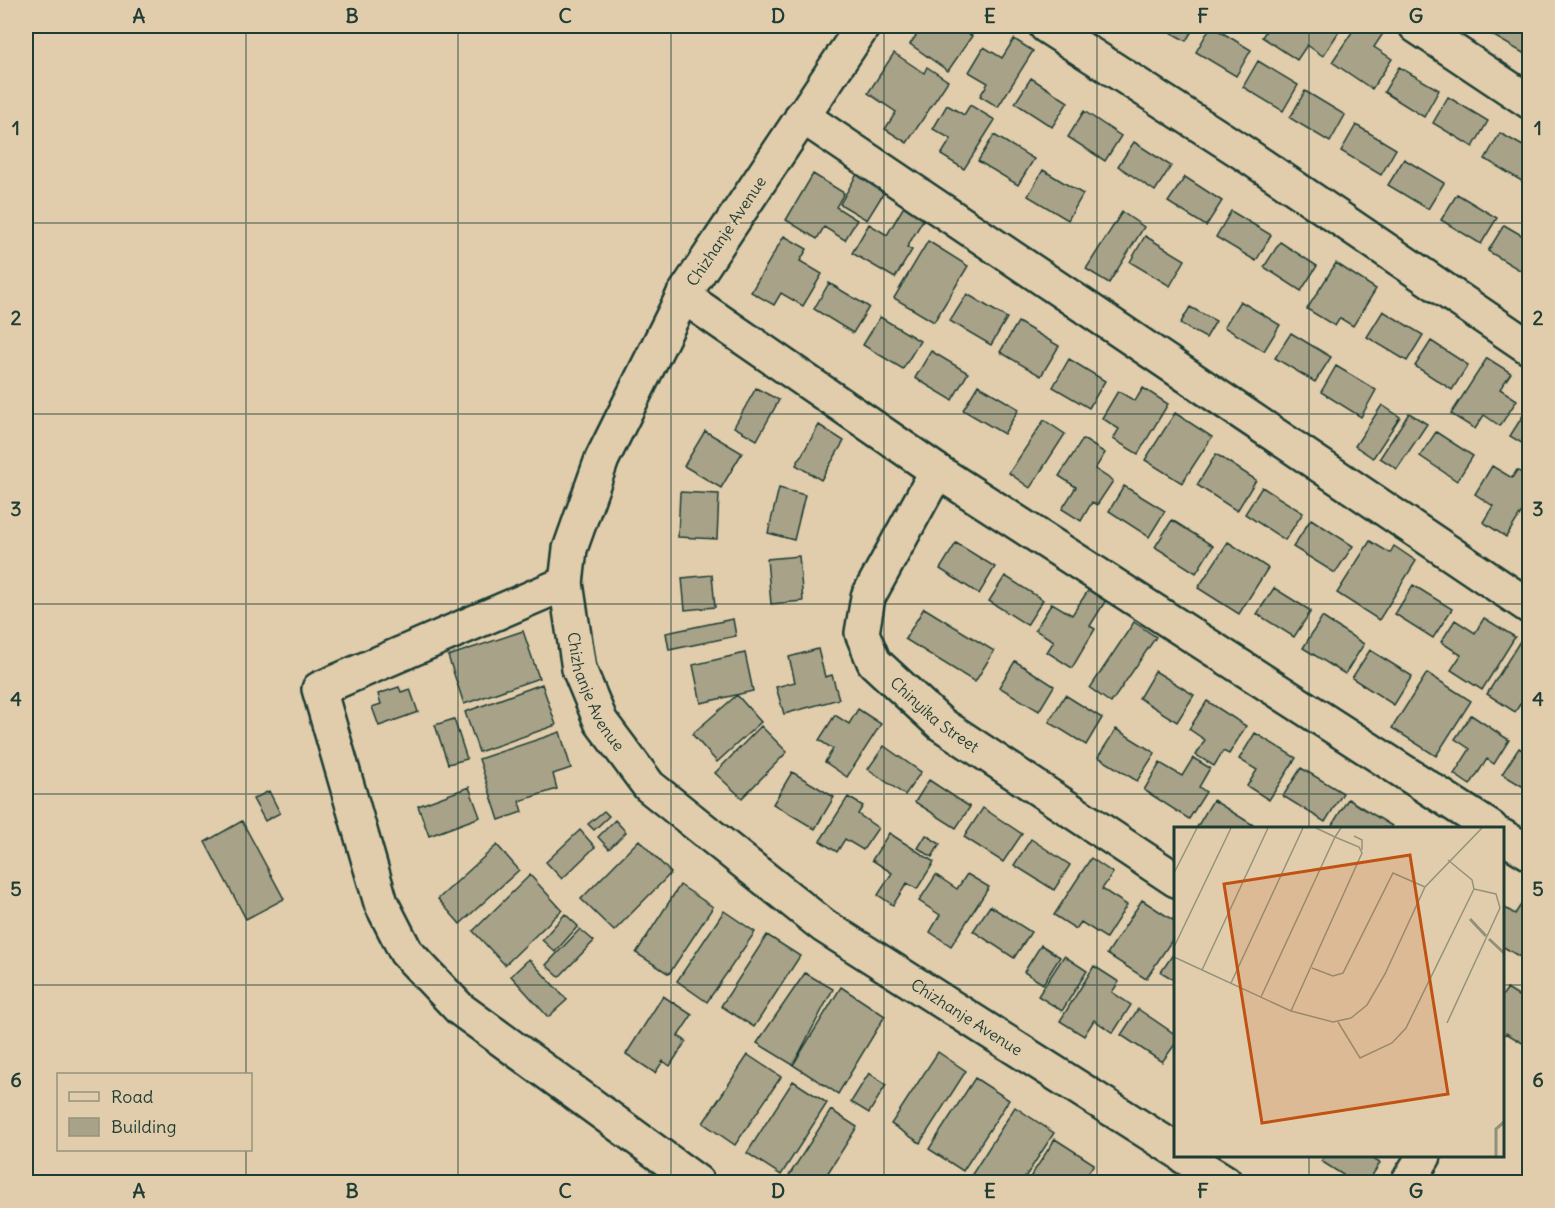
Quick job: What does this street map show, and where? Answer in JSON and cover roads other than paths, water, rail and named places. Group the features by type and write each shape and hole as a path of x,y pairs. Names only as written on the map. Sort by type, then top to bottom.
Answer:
{"street":[{"name":"Chizhanje Avenue","path":"863,26 683,296 602,459 570,549 566,583 579,669 601,722 649,786 824,926 1174,1149"},
{"path":"1046,26 1242,152 1530,348"},
{"path":"1416,26 1530,102"},
{"path":"802,116 1530,607"},
{"path":"683,296 937,471 1489,827"},
{"name":"Chinyika Street","path":"937,471 868,597 862,633 874,662 941,724 1174,879"},
{"path":"566,583 319,689 381,903 406,952 460,1009 697,1182"},
{"path":"1504,837 1530,853"},
{"path":"1186,1157 1225,1182"},
{"path":"1408,1182 1423,1157"}]}
